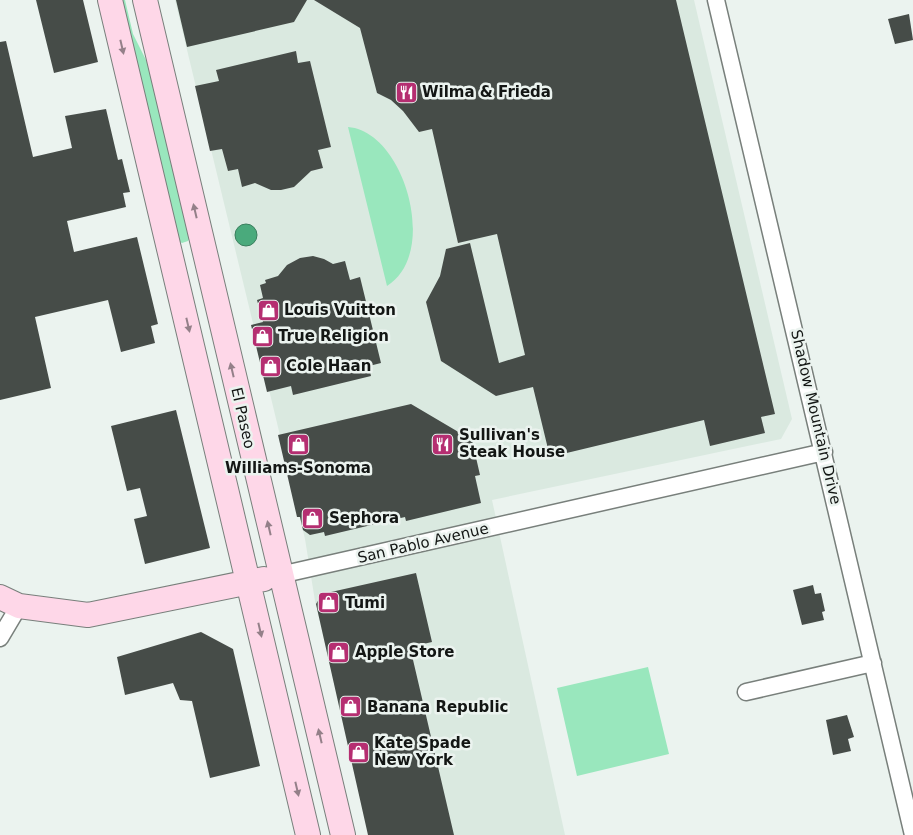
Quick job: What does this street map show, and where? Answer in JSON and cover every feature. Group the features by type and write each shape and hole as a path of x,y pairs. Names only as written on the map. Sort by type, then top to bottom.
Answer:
{"street":[{"path":"110,0 308,835"},
{"path":"130,0 140,39 159,80 166,88"},
{"name":"El Paseo","path":"145,0 343,835"},
{"name":"Shadow Mountain Drive","path":"716,0 913,835"},
{"path":"170,252 188,256 197,251 202,242"},
{"path":"181,295 187,282 194,278 203,280 213,288"},
{"name":"San Pablo Avenue","path":"0,638 10,602 88,616 249,583 824,452"},
{"path":"746,692 873,662"}],"shaded area":[{"path":"120,0 125,0 133,34 149,66 190,237 188,241 182,243 177,240"},
{"path":"175,0 694,0 792,419 781,439 492,500 565,835 370,835 315,601 305,539"},
{"path":"348,127 368,134 385,149 399,170 408,196 413,222 411,248 403,270 387,286"},
{"path":"246,224 254,227 257,235 254,243 246,246 238,243 235,235 238,227"},
{"path":"648,667 669,754 577,776 557,688"}],"building":[{"path":"36,0 83,0 98,62 54,73"},
{"path":"176,0 307,0 294,22 187,47"},
{"path":"314,0 676,0 775,414 761,417 765,433 710,446 704,420 550,457 533,387 496,396 441,361 426,302 440,276 446,249 470,243 499,363 525,355 497,234 458,243 432,129 419,132 403,111 391,100 377,93 360,28"},
{"path":"909,14 913,40 895,44 888,19"},
{"path":"6,41 33,157 72,148 65,116 106,109 118,160 122,159 130,192 123,193 126,207 67,221 74,252 137,237 158,324 151,326 155,343 121,352 108,300 35,317 51,388 0,400 0,42"},
{"path":"296,51 298,63 310,61 331,147 318,150 323,168 311,171 294,187 271,190 255,183 242,187 238,169 228,171 222,149 210,151 195,86 219,81 216,70"},
{"path":"313,256 333,264 345,261 350,280 360,277 381,363 369,366 371,376 293,395 291,386 267,392 251,325 263,322 257,300 263,298 260,285 266,283 265,280 278,276 287,265 300,258"},
{"path":"411,404 472,440 480,475 475,476 481,503 406,521 405,517 325,536 324,532 310,535 303,530 300,517 297,517 278,435"},
{"path":"176,410 210,548 145,564 134,519 147,516 140,488 127,491 111,426"},
{"path":"416,573 432,642 410,647 454,835 368,835 316,604 322,594"},
{"path":"813,585 815,594 821,593 825,611 822,612 824,620 802,625 793,590"},
{"path":"201,632 233,649 260,766 210,778 192,701 180,700 173,683 125,695 117,657"},
{"path":"847,715 854,737 848,739 851,751 833,755 826,720"}],"place":[{"name":"Wilma & Frieda","path":"406,92"},
{"name":"Louis Vuitton","path":"268,310"},
{"name":"True Religion","path":"262,336"},
{"name":"Cole Haan","path":"270,366"},
{"name":"Sullivan's Steak House","path":"443,444"},
{"name":"Williams-Sonoma","path":"298,445"},
{"name":"Sephora","path":"313,518"},
{"name":"Tumi","path":"329,603"},
{"name":"Apple Store","path":"339,652"},
{"name":"Banana Republic","path":"351,707"},
{"name":"Kate Spade New York","path":"358,752"}]}
